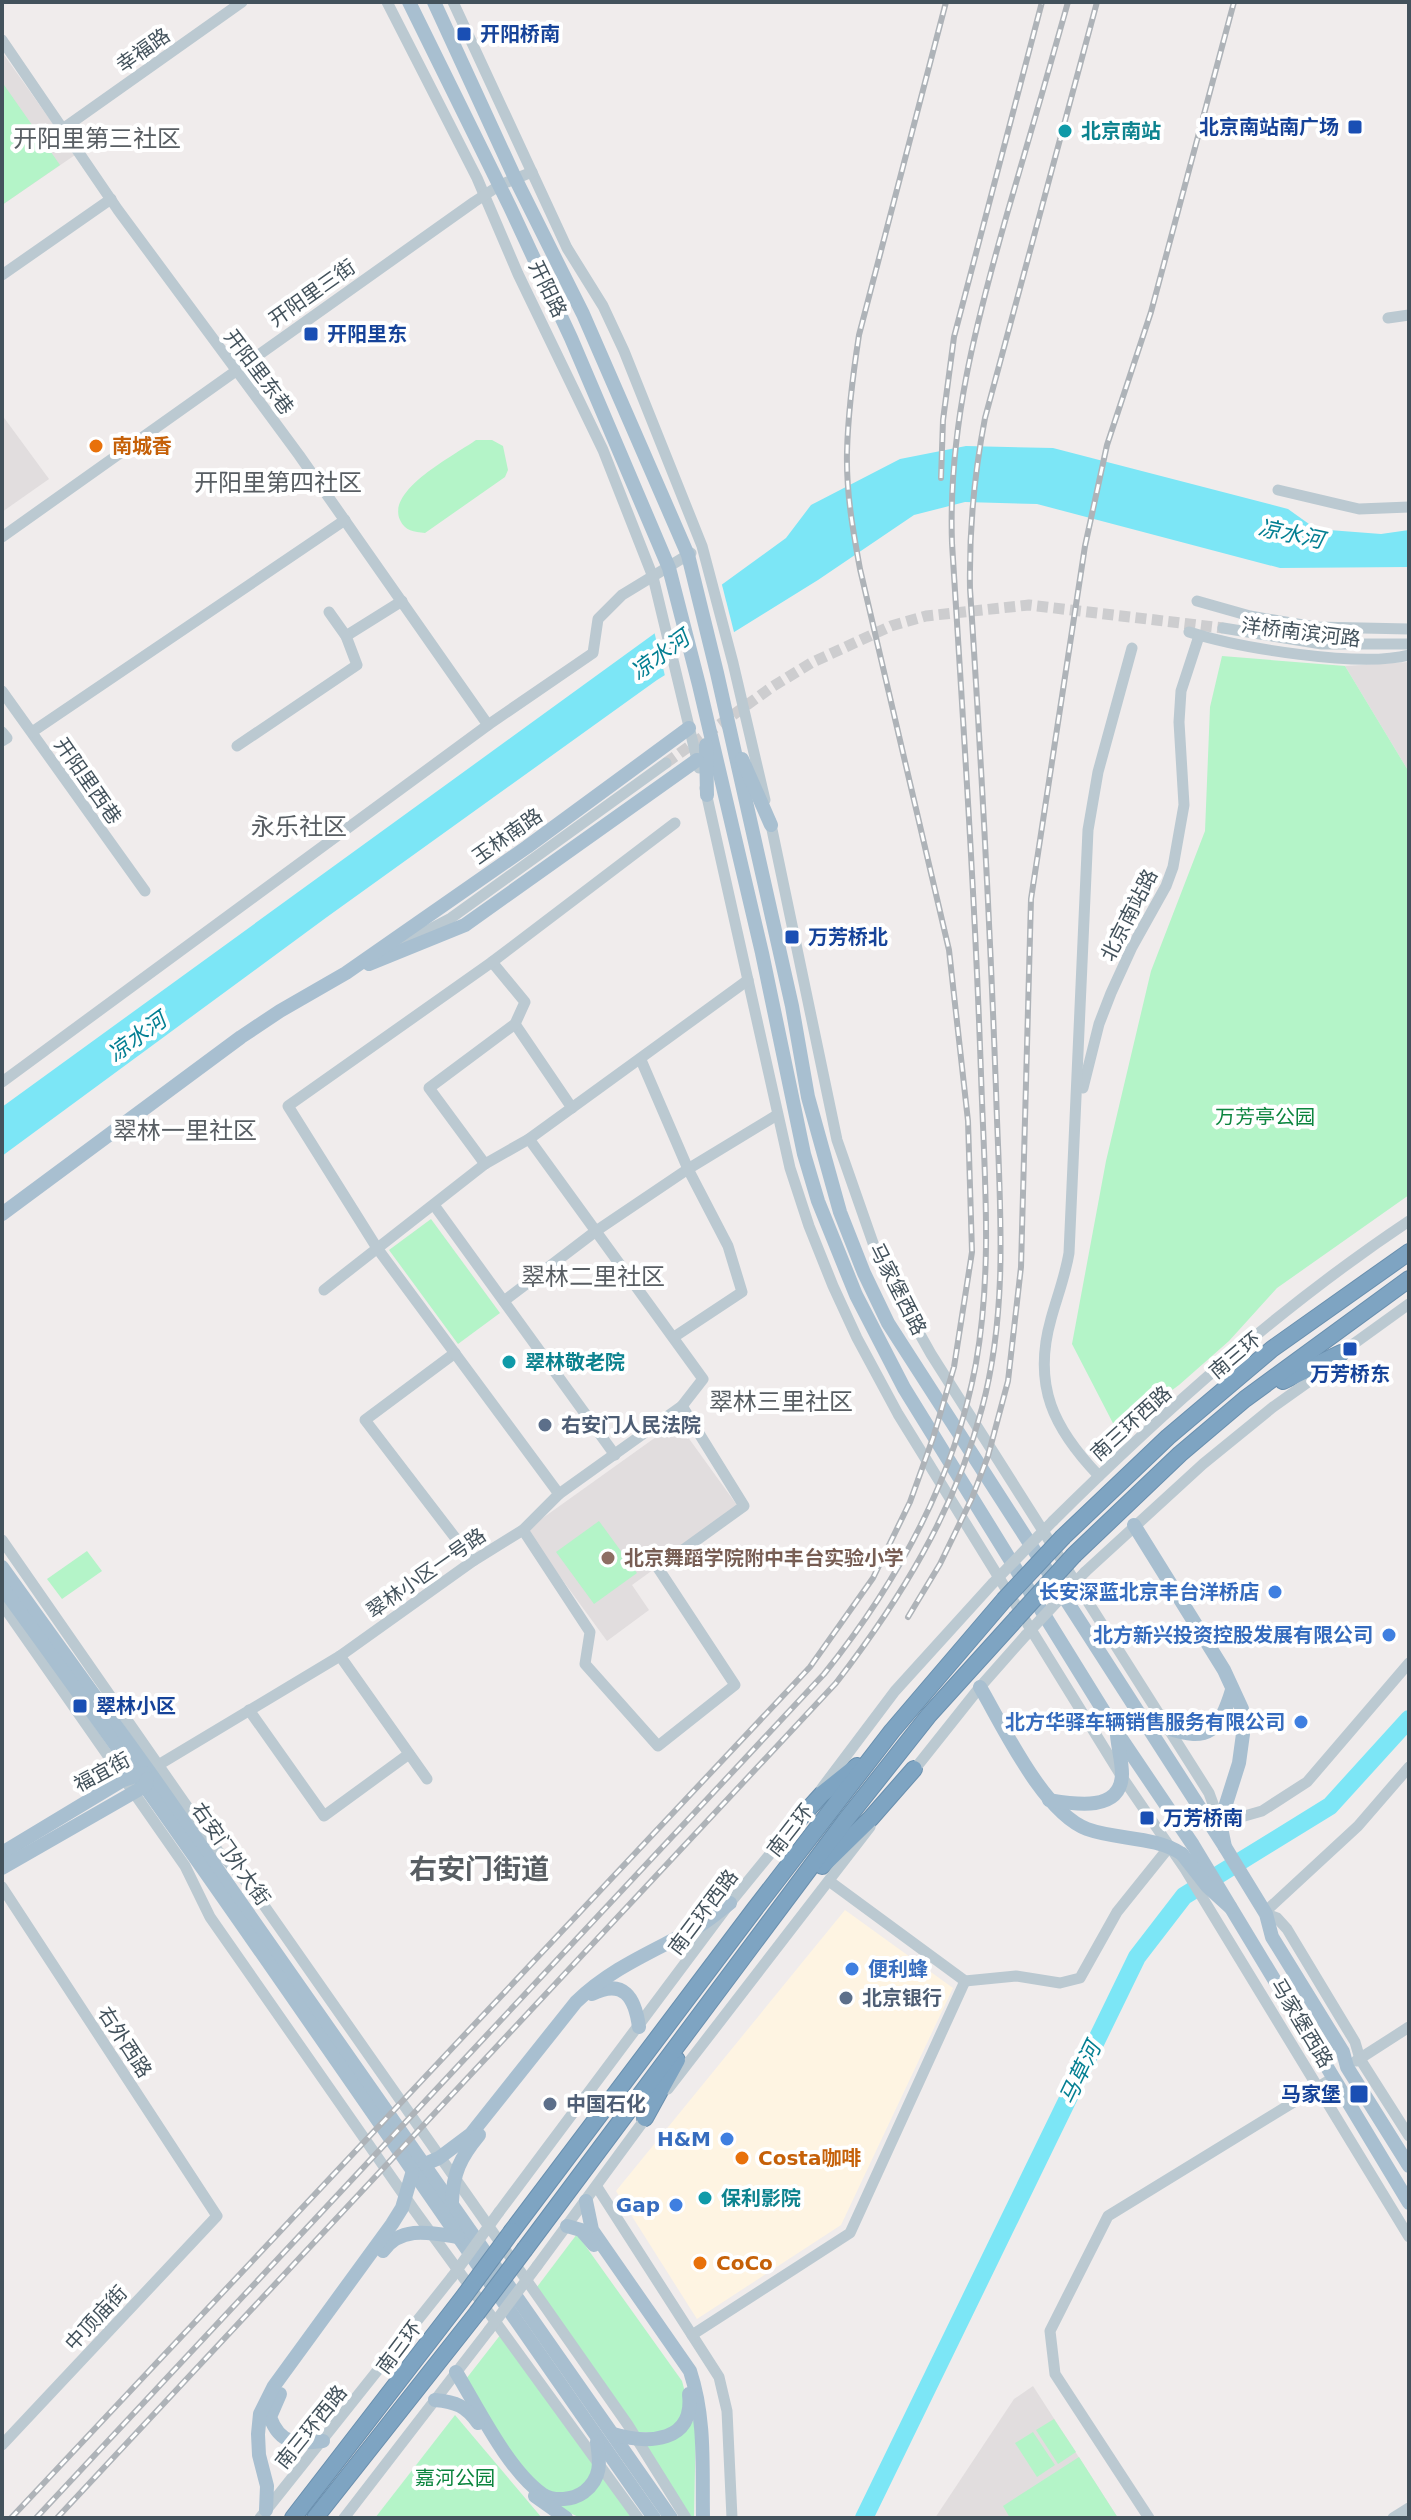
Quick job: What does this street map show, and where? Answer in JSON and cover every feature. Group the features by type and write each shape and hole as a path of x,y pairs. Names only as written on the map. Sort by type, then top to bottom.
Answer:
{"highway":[{"name":"南三环","path":"293,2518 465,2295 744,1922 892,1731 1004,1600 1063,1537 1168,1437 1272,1349 1409,1252"},
{"name":"南三环","path":"315,2518 477,2313 771,1920 929,1715 1074,1555 1180,1454 1245,1399 1409,1279"},
{"path":"1245,1399 1341,1353"},
{"path":"794,1825 822,1794 855,1768 892,1731"},
{"path":"771,1920 871,1818 914,1769"},
{"path":"645,2118 705,2008"}],"main road":[{"name":"开阳路","path":"409,2 500,185 571,338 669,568 699,685"},
{"name":"开阳路","path":"434,2 515,178 583,314 688,555 717,673"},
{"name":"马家堡西路","path":"717,673 792,1006 808,1097 840,1212 864,1273 888,1323 1221,1834 1266,1913 1272,1937 1409,2166"},
{"name":"马家堡西路","path":"699,685 762,953 804,1154 818,1201 856,1295 904,1388 1116,1731 1182,1854 1207,1886 1230,1907 1409,2203"},
{"path":"705,717 707,795"},
{"path":"728,726 771,825"},
{"name":"玉林南路","path":"2,1214 241,1037 346,973 527,847 689,728"},
{"name":"玉林南路","path":"346,973 465,925 697,760"},
{"path":"1134,1525 1224,1670 1242,1709 1239,1763 1221,1834"},
{"name":"右安门外大街","path":"4,1579 34,1630 425,2164 671,2518"},
{"name":"右安门外大街","path":"4,1579 144,1778 412,2174 654,2518"},
{"path":"980,1687 1049,1800 1067,1818 1084,1828 1182,1854"},
{"path":"1167,1728 1188,1736 1205,1733 1223,1718 1232,1690"},
{"path":"1049,1800 1080,1806 1100,1804 1116,1791 1122,1777 1116,1731"},
{"name":"福宜街","path":"2,1853 123,1780 144,1778"},
{"name":"福宜街","path":"2,1868 144,1778"},
{"path":"425,2164 439,2158 471,2134 576,2002 595,1984 618,1968 697,1927 730,1903"},
{"path":"452,2203 453,2177 465,2151 578,2007 605,1988 614,1988 628,1995 634,2003 639,2027"},
{"path":"263,2514 267,2486 259,2455 260,2414 274,2386 392,2224 412,2174"},
{"path":"586,2201 592,2230 690,2371 702,2424 703,2518"},
{"path":"567,2226 581,2230 589,2239 684,2380 691,2409 687,2419 669,2435 654,2441 636,2441 613,2434"},
{"path":"323,2441 289,2441 279,2436 270,2417 275,2400 389,2242 411,2233 458,2237"},
{"path":"456,2372 493,2434 519,2470 544,2496 566,2499 578,2496 593,2483 600,2466 597,2437"},
{"path":"435,2400 458,2403 468,2409 522,2485 566,2518"}],"street":[{"name":"幸福路","path":"64,128 242,2"},
{"name":"开阳路","path":"387,2 485,194 518,274 603,450 653,577 689,728"},
{"name":"开阳路","path":"453,2 567,248 603,306 624,351 702,546 733,663"},
{"name":"开阳里东巷","path":"2,40 111,199 345,520 488,725"},
{"name":"开阳里三街","path":"2,537 485,194 532,172"},
{"path":"2,275 111,199"},
{"path":"1388,318 1409,315"},
{"path":"1278,490 1359,509 1409,507"},
{"path":"32,732 345,520"},
{"path":"2,1082 488,725 593,653 598,619 622,595 702,546"},
{"path":"346,636 402,601"},
{"name":"洋桥南滨河路","path":"1197,601 1250,616 1315,627 1409,629"},
{"path":"237,746 357,665 346,636 329,612"},
{"name":"洋桥南滨河路","path":"1223,628 1322,644 1409,644"},
{"name":"洋桥南滨河路","path":"1194,634 1314,655 1358,659 1409,655"},
{"name":"北京南站路","path":"1077,1112 1099,1024 1111,993 1173,867 1184,805 1179,722 1181,691 1194,634"},
{"name":"北京南站路","path":"1099,1476 1074,1450 1059,1428 1047,1397 1043,1364 1046,1340 1069,1253 1088,830 1098,772 1132,648"},
{"name":"马家堡西路","path":"733,663 771,825 837,1140 880,1263 931,1354 1209,1793 1221,1834"},
{"name":"开阳里西巷","path":"2,691 145,891"},
{"path":"689,728 707,795 790,1168 809,1226 857,1338 898,1414 1122,1777 1182,1854 1117,1912 1080,1978 1060,1983 1016,1976 965,1981 829,1881"},
{"path":"2,732 7,738 2,741"},
{"name":"玉林南路","path":"346,973 451,918 666,763"},
{"path":"559,1494 377,1248 288,1106 492,962 675,823"},
{"path":"485,1164 429,1088 515,1024 525,1002 492,962"},
{"path":"324,1290 485,1164 529,1139 748,980"},
{"path":"515,1024 572,1108"},
{"path":"529,1139 674,1337 742,1292 728,1246 688,1169 641,1060"},
{"path":"504,1301 596,1231 688,1169 777,1115"},
{"path":"434,1205 615,1455"},
{"name":"南三环西路","path":"263,2514 452,2277 730,1903 794,1825 895,1691 993,1583 1099,1476 1275,1319 1346,1263 1409,1221"},
{"path":"344,2518 597,2187 645,2118 980,1687 1085,1572 1134,1525 1273,1407 1409,1304"},
{"name":"翠林小区一号路","path":"144,1778 340,1656 473,1561 523,1530 559,1494 682,1406 703,1379 674,1337"},
{"path":"455,1353 365,1420 473,1561"},
{"path":"523,1530 590,1632 585,1664 658,1746 735,1685 658,1568 744,1506 682,1406"},
{"path":"2,1540 24,1572 144,1778 210,1917 430,2233 638,2518"},
{"path":"4,1579 24,1572"},
{"path":"2,1604 123,1780"},
{"path":"34,1630 46,1667"},
{"path":"340,1656 427,1779"},
{"path":"1221,1834 1307,1782 1409,1663"},
{"path":"249,1710 324,1816 409,1754"},
{"path":"1266,1913 1358,1826 1409,1767"},
{"path":"144,1778 251,1887 628,2425 686,2518"},
{"name":"马家堡西路","path":"1182,1854 1211,1912 1409,2237"},
{"name":"右外西路","path":"2,1887 217,2216"},
{"name":"马家堡西路","path":"1266,1913 1277,1918 1287,1929 1355,2042 1360,2059 1409,2136"},
{"path":"692,2335 850,2233 965,1981"},
{"path":"1347,2067 1409,2027"},
{"path":"1149,2518 1055,2374 1050,2331 1108,2216 1333,2078"},
{"path":"597,2187 719,2377 727,2411 732,2518"},
{"name":"中顶庙街","path":"2,2445 217,2216"},
{"path":"1393,2518 1409,2508"}],"shaded area":[{"path":"2,52 75,155 2,205"},
{"path":"2,415 49,479 2,512"},
{"path":"1409,662 1409,772 1345,666"},
{"name":"北京舞蹈学院附中丰台实验小学","path":"677,1422 739,1508 632,1585 649,1610 607,1641 526,1530"},
{"path":"845,1910 953,1988 841,2225 697,2319 616,2191"},
{"path":"1033,2386 1118,2518 935,2518 1014,2399"}],"green space":[{"path":"2,82 60,165 2,205"},
{"path":"476,440 492,440 503,446 508,470 505,477 425,533 404,527 398,509 412,485"},
{"name":"万芳亭公园","path":"1222,656 1345,666 1409,772 1409,1195 1277,1288 1229,1341 1179,1385 1117,1431 1072,1344 1106,1161 1151,971 1205,831 1210,707"},
{"path":"431,1219 500,1313 458,1344 389,1250"},
{"path":"599,1521 637,1573 594,1604 556,1552"},
{"path":"87,1551 102,1571 62,1599 47,1579"},
{"path":"577,2234 682,2381 689,2407 668,2433 636,2432 537,2287"},
{"path":"501,2334 594,2465 587,2482 577,2490 557,2495 538,2487 516,2460 466,2379"},
{"name":"嘉河公园","path":"455,2415 542,2518 375,2518"},
{"path":"696,2418 692,2518 642,2446 680,2434"},
{"path":"1054,2419 1076,2452 1058,2464 1036,2430"},
{"path":"1033,2432 1055,2465 1037,2477 1015,2443"},
{"path":"1079,2457 1118,2518 1010,2518 1003,2506"},
{"path":"603,2473 633,2518 581,2518 554,2506"}],"water":[{"name":"凉水河","path":"966,446 1053,448 1288,509 1316,529 1381,534 1409,530 1409,567 1280,568 1037,504 965,502 914,515 818,580 657,680 2,1156 2,1107 786,538 811,505 900,459"}],"pier":[{"path":"721,581 735,636 666,680 654,631"}],"waterway":[{"name":"马草河","path":"864,2518 1137,1957 1184,1896 1330,1806 1409,1719"}],"tunnel":[{"path":"666,763 811,663 891,626 926,616 1029,605 1223,628"}],"railway":[{"path":"11,2518 810,1667 873,1578 910,1502 954,1367 972,1252 968,1121 949,950 860,569 849,497 847,452 859,335 946,2"},
{"path":"941,478 943,420 954,337 1042,2"},
{"path":"36,2518 824,1674 899,1566 938,1488 954,1447 976,1363 986,1255 975,941 952,543 955,458 966,376 985,295 1068,2"},
{"path":"57,2518 836,1683 903,1587 957,1483 971,1446 991,1369 1001,1250 991,965 970,589 973,503 985,418 1097,2"},
{"path":"908,1617 940,1564 972,1498 988,1456 1008,1381 1021,1267 1031,899 1085,546 1107,445 1151,312 1234,2"}],"place":[{"name":"开阳桥南","path":"464,34"},
{"name":"北京南站南广场","path":"1355,127"},
{"name":"北京南站","path":"1065,131"},
{"name":"开阳里东","path":"311,334"},
{"name":"南城香","path":"96,446"},
{"name":"万芳桥北","path":"792,937"},
{"name":"万芳桥东","path":"1350,1349"},
{"name":"翠林敬老院","path":"509,1362"},
{"name":"右安门人民法院","path":"545,1425"},
{"name":"北京舞蹈学院附中丰台实验小学","path":"608,1558"},
{"name":"长安深蓝北京丰台洋桥店","path":"1275,1592"},
{"name":"北方新兴投资控股发展有限公司","path":"1389,1635"},
{"name":"翠林小区","path":"80,1706"},
{"name":"北方华驿车辆销售服务有限公司","path":"1301,1722"},
{"name":"万芳桥南","path":"1147,1818"},
{"name":"便利蜂","path":"852,1969"},
{"name":"北京银行","path":"846,1998"},
{"name":"马家堡","path":"1359,2094"},
{"name":"中国石化","path":"550,2104"},
{"name":"H&M","path":"727,2139"},
{"name":"Costa咖啡","path":"742,2158"},
{"name":"保利影院","path":"705,2198"},
{"name":"Gap","path":"676,2205"},
{"name":"CoCo","path":"700,2263"}],"district":[{"name":"开阳里第三社区","path":"97,139"},
{"name":"开阳里第四社区","path":"278,483"},
{"name":"永乐社区","path":"299,827"},
{"name":"翠林一里社区","path":"185,1131"},
{"name":"翠林二里社区","path":"593,1277"},
{"name":"翠林三里社区","path":"781,1402"},
{"name":"右安门街道","path":"479,1869"}]}
